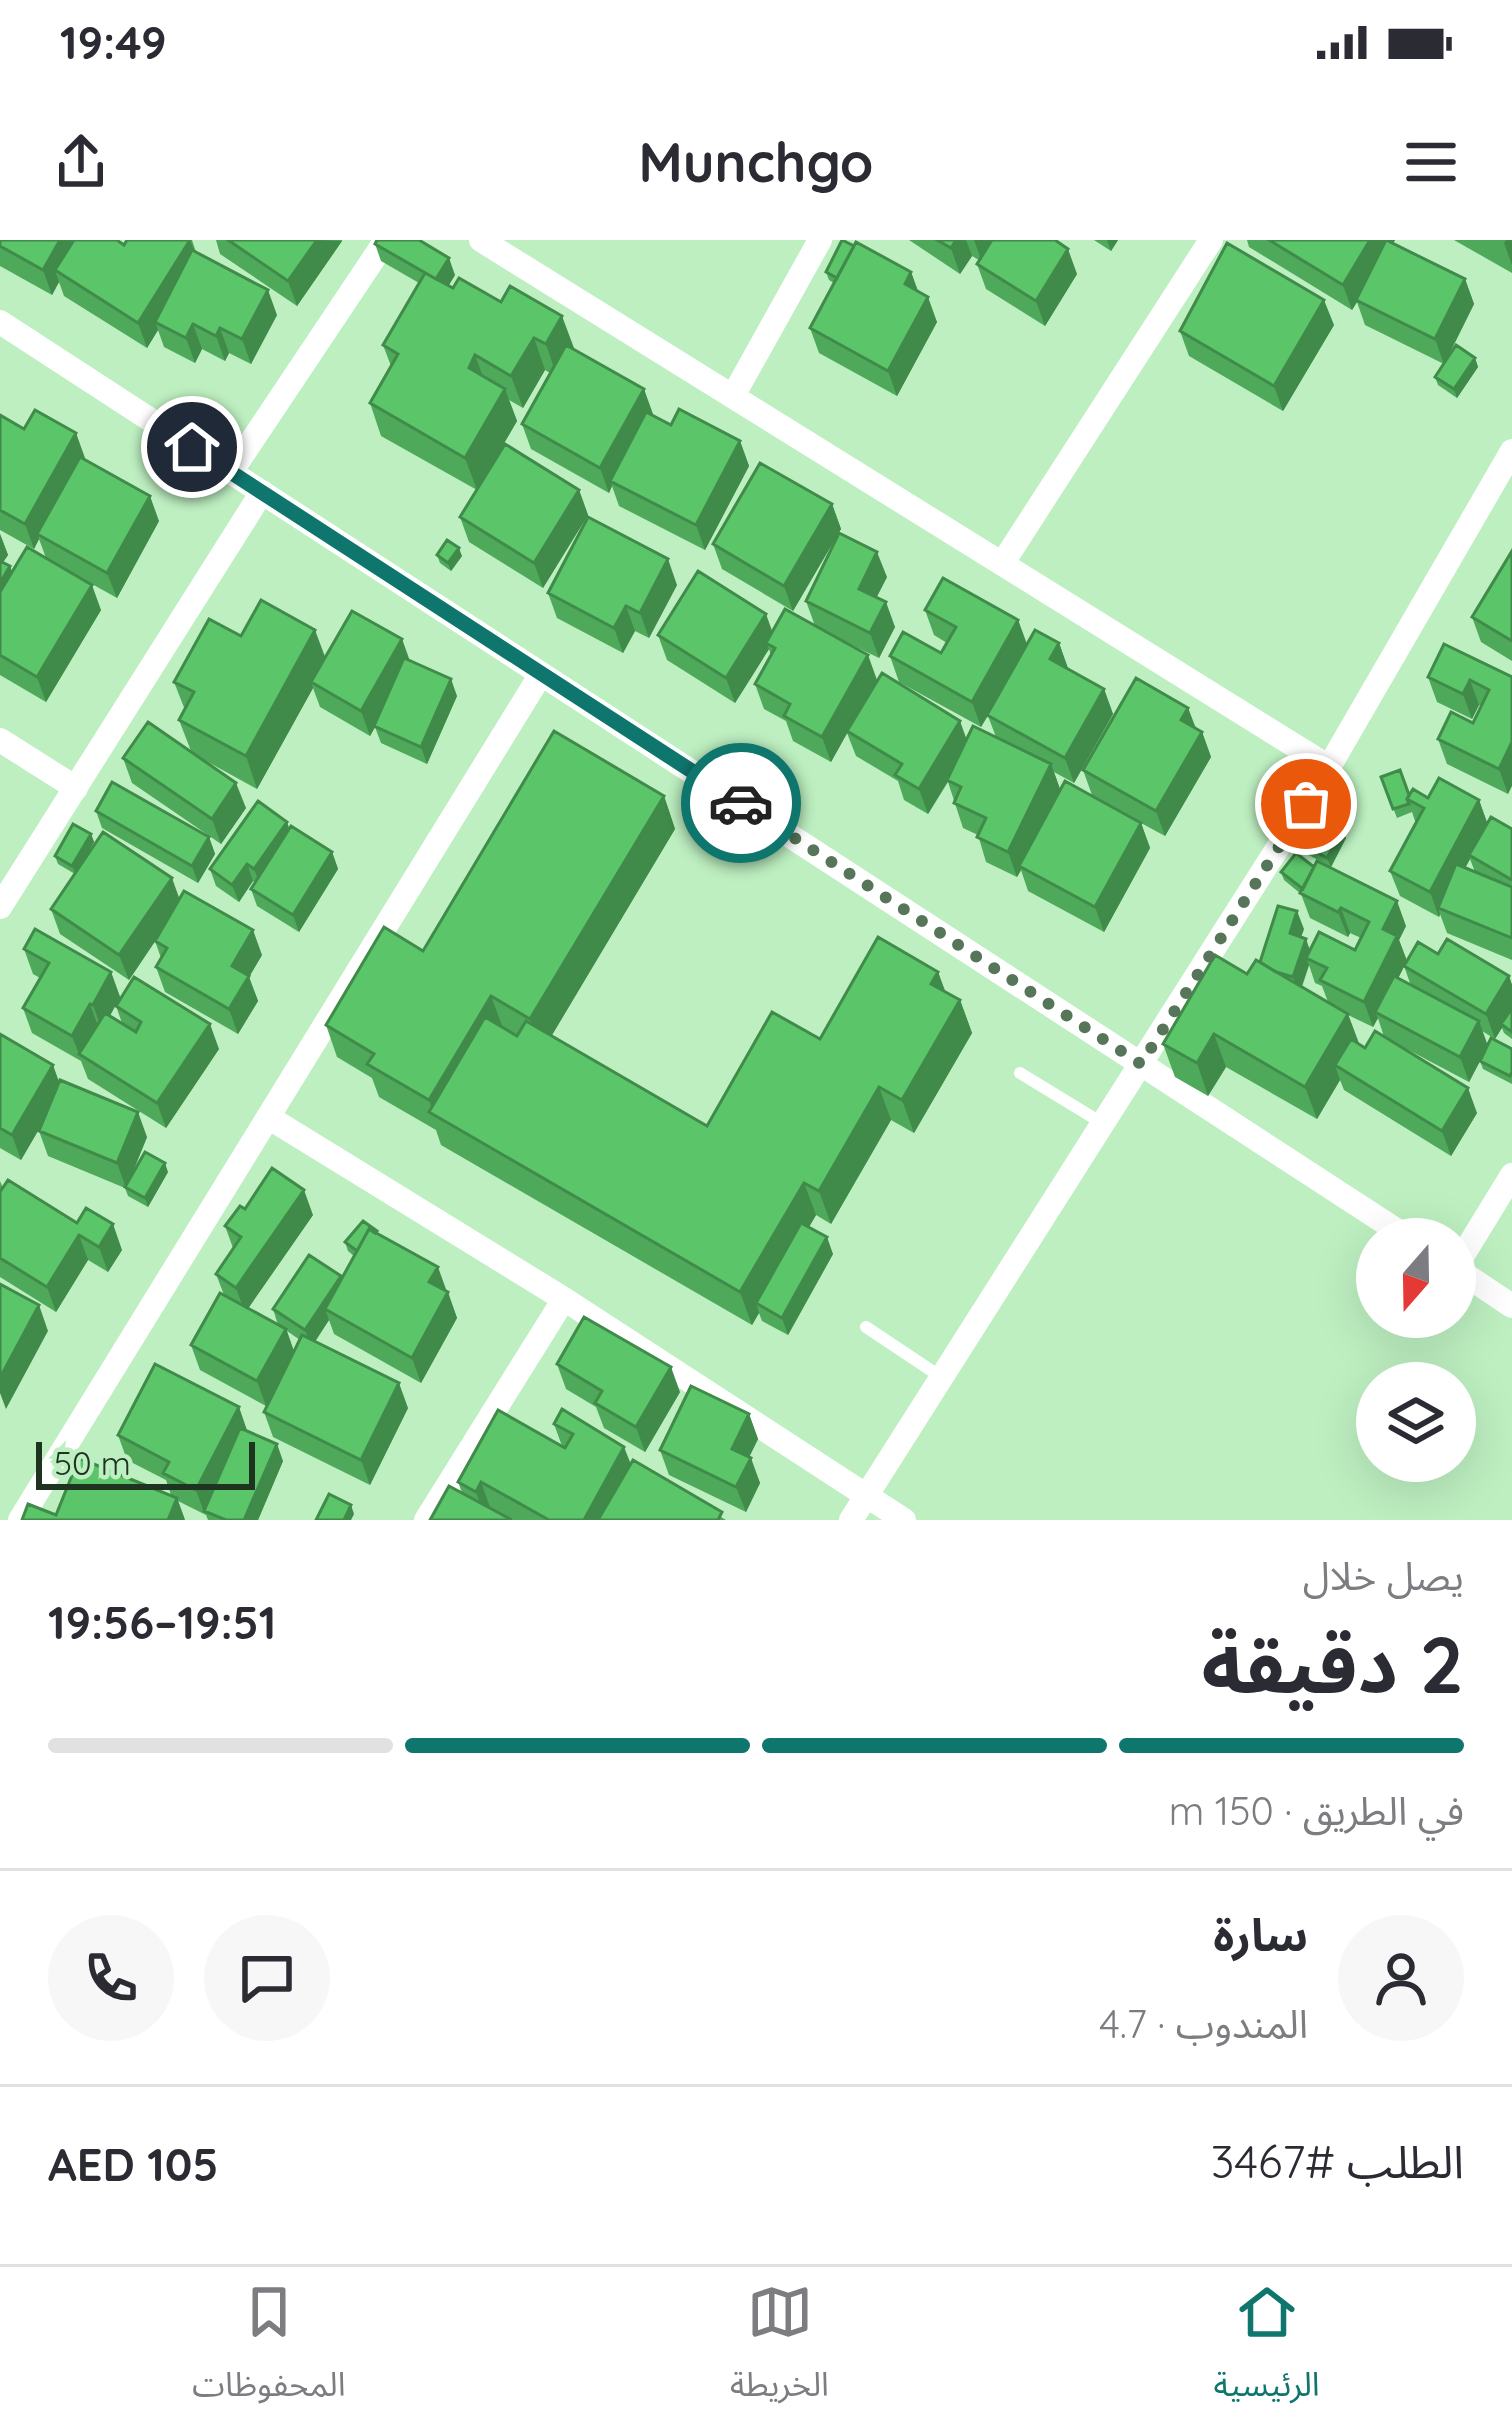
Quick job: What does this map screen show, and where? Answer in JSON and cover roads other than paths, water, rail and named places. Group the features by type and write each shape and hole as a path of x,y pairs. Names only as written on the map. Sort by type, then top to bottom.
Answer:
{"street":[{"path":"231,472 386,240"},
{"path":"481,240 1329,767"},
{"path":"733,396 820,240"},
{"path":"1002,564 1211,240"},
{"path":"0,322 1378,1218"},
{"path":"851,1520 1329,767 1512,452"},
{"path":"0,907 262,493"},
{"path":"20,1520 542,674"},
{"path":"0,740 76,788"},
{"path":"268,1117 564,1299 904,1520"},
{"path":"1476,1233 1512,1174"},
{"path":"1476,1282 1512,1306"},
{"path":"426,1520 564,1299"}],"lane":[{"path":"1020,1073 1103,1124"},
{"path":"866,1327 942,1378"}]}
